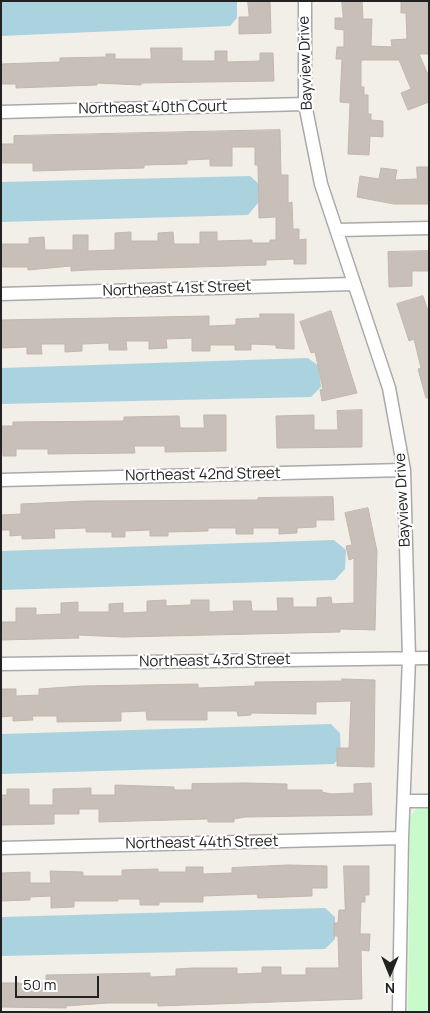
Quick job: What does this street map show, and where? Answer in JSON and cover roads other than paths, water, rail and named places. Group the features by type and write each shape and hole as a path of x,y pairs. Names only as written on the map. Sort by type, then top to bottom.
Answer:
{"street":[{"name":"Bayview Drive","path":"305,1 306,104 321,184 389,388 404,470 409,658 405,802 402,838 399,1012"},
{"name":"Northeast 40th Court","path":"1,112 306,104"},
{"path":"337,230 429,228"},
{"name":"Northeast 41st Street","path":"1,294 353,284"},
{"name":"Northeast 42nd Street","path":"1,480 404,470"},
{"name":"Northeast 43rd Street","path":"1,664 429,658"},
{"path":"405,802 429,801"},
{"name":"Northeast 44th Street","path":"1,848 402,838"}],"water":[{"path":"1,1 237,1 237,18 230,26 1,36"},
{"path":"250,176 258,183 258,203 248,215 1,222 1,182"},
{"path":"308,358 319,366 321,387 311,397 1,404 1,368"},
{"path":"334,540 346,550 345,569 335,580 1,590 1,551"},
{"path":"331,724 340,733 341,755 334,764 1,774 1,734"},
{"path":"325,908 335,917 335,939 325,949 1,956 1,917"}]}
